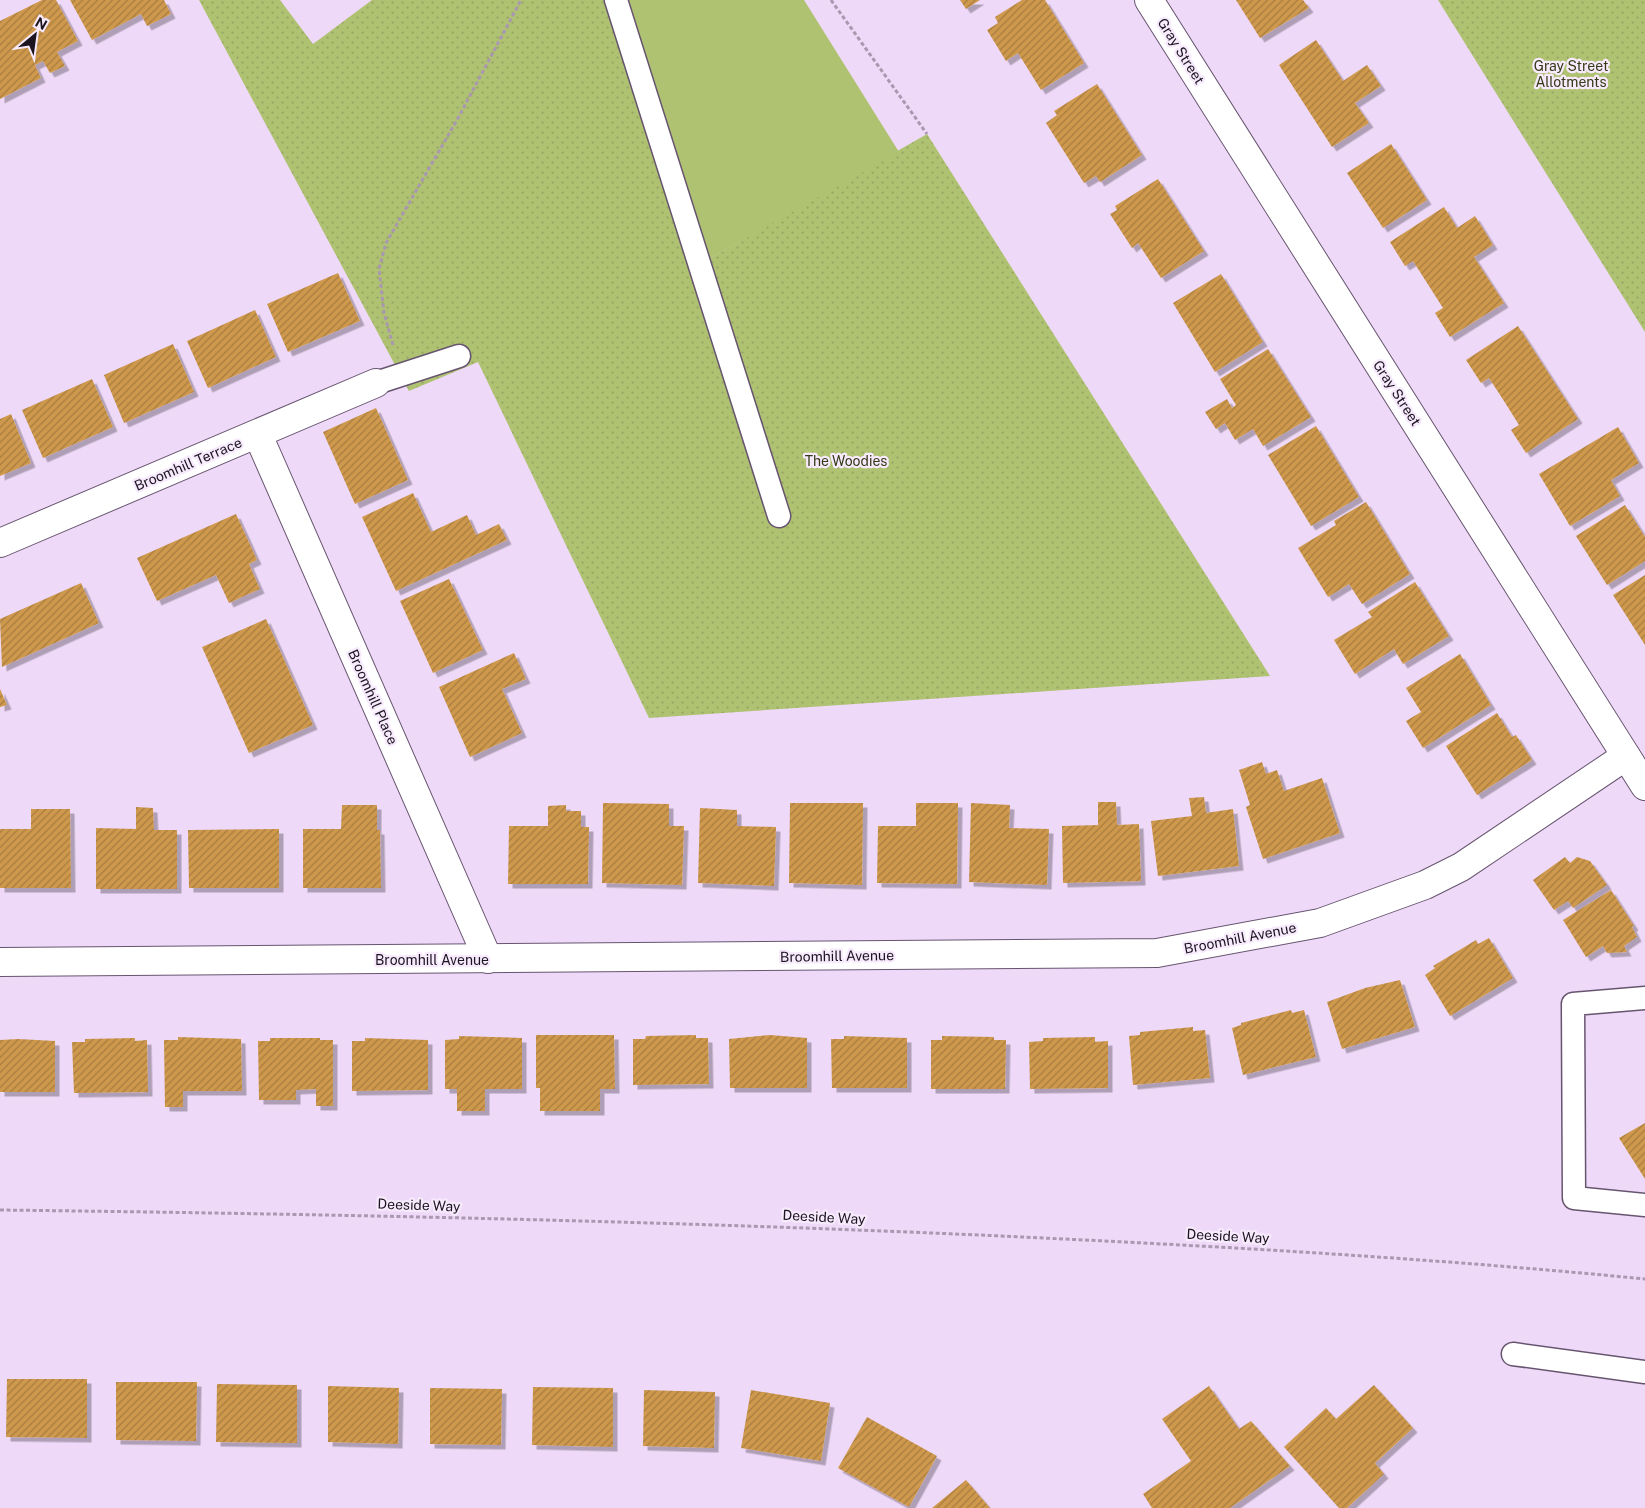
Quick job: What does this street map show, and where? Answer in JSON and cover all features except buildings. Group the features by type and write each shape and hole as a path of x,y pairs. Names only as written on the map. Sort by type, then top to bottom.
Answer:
{"street":[{"name":"Gray Street","path":"1149,0 1645,786"},
{"name":"Broomhill Terrace","path":"0,543 376,383"},
{"name":"Broomhill Place","path":"258,434 488,959"},
{"name":"Broomhill Avenue","path":"0,962 1157,954 1320,923 1425,885 1461,867 1626,756"}],"lane":[{"path":"616,0 779,516"},
{"path":"376,383 458,356"},
{"path":"1645,998 1573,1004 1574,1198 1645,1205"},
{"path":"1513,1354 1645,1372"}],"path":[{"path":"376,383 379,358 393,346 384,313 379,269 386,243 457,120 521,0"},
{"path":"831,0 927,134"},
{"name":"Deeside Way","path":"0,1210 343,1214 750,1225 1243,1247 1482,1263 1645,1279"}],"green space":[{"name":"The Woodies","path":"199,0 280,0 313,44 372,0 625,0 707,260 927,134 1270,676 649,718 478,362 409,391"},
{"path":"626,0 804,0 899,152 707,260"},
{"name":"Gray Street Allotments","path":"1438,0 1645,0 1645,332"}]}
